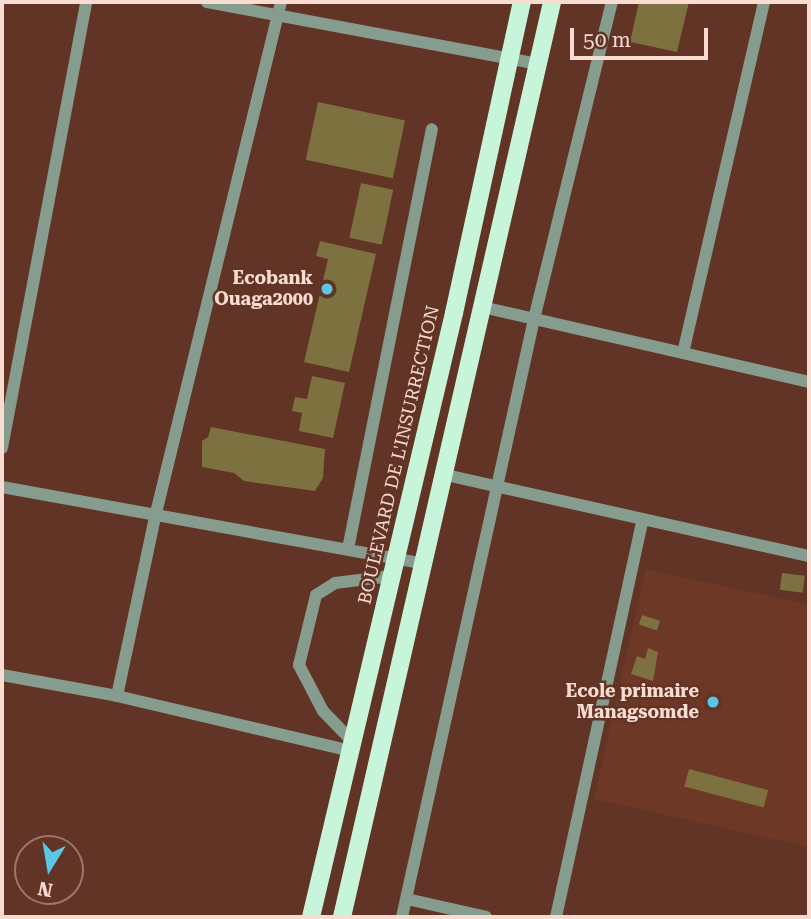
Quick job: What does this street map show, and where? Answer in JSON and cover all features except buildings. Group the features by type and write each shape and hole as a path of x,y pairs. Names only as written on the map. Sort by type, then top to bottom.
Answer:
{"main road":[{"name":"BOULEVARD DE L'INSURRECTION","path":"311,917 397,557 522,2"},
{"path":"342,917 446,475 552,2"}],"street":[{"path":"2,448 86,2"},
{"path":"207,2 279,8 538,64"},
{"path":"402,917 534,319 611,2"},
{"path":"683,352 764,2"},
{"path":"117,696 155,517 279,8"},
{"path":"348,549 432,129"},
{"path":"482,307 809,382"},
{"path":"446,475 809,556"},
{"path":"2,487 155,517 425,564"},
{"path":"556,917 643,519"},
{"path":"352,746 323,711 299,665 316,595 335,583 392,576"},
{"path":"2,675 117,696 352,746"},
{"path":"407,899 486,917"}],"shaded area":[{"name":"Ecole primaire Managsomde","path":"646,569 809,605 809,847 594,799"}],"place":[{"name":"Ecobank Ouaga2000","path":"327,289"},
{"name":"Ecole primaire Managsomde","path":"713,702"}]}
